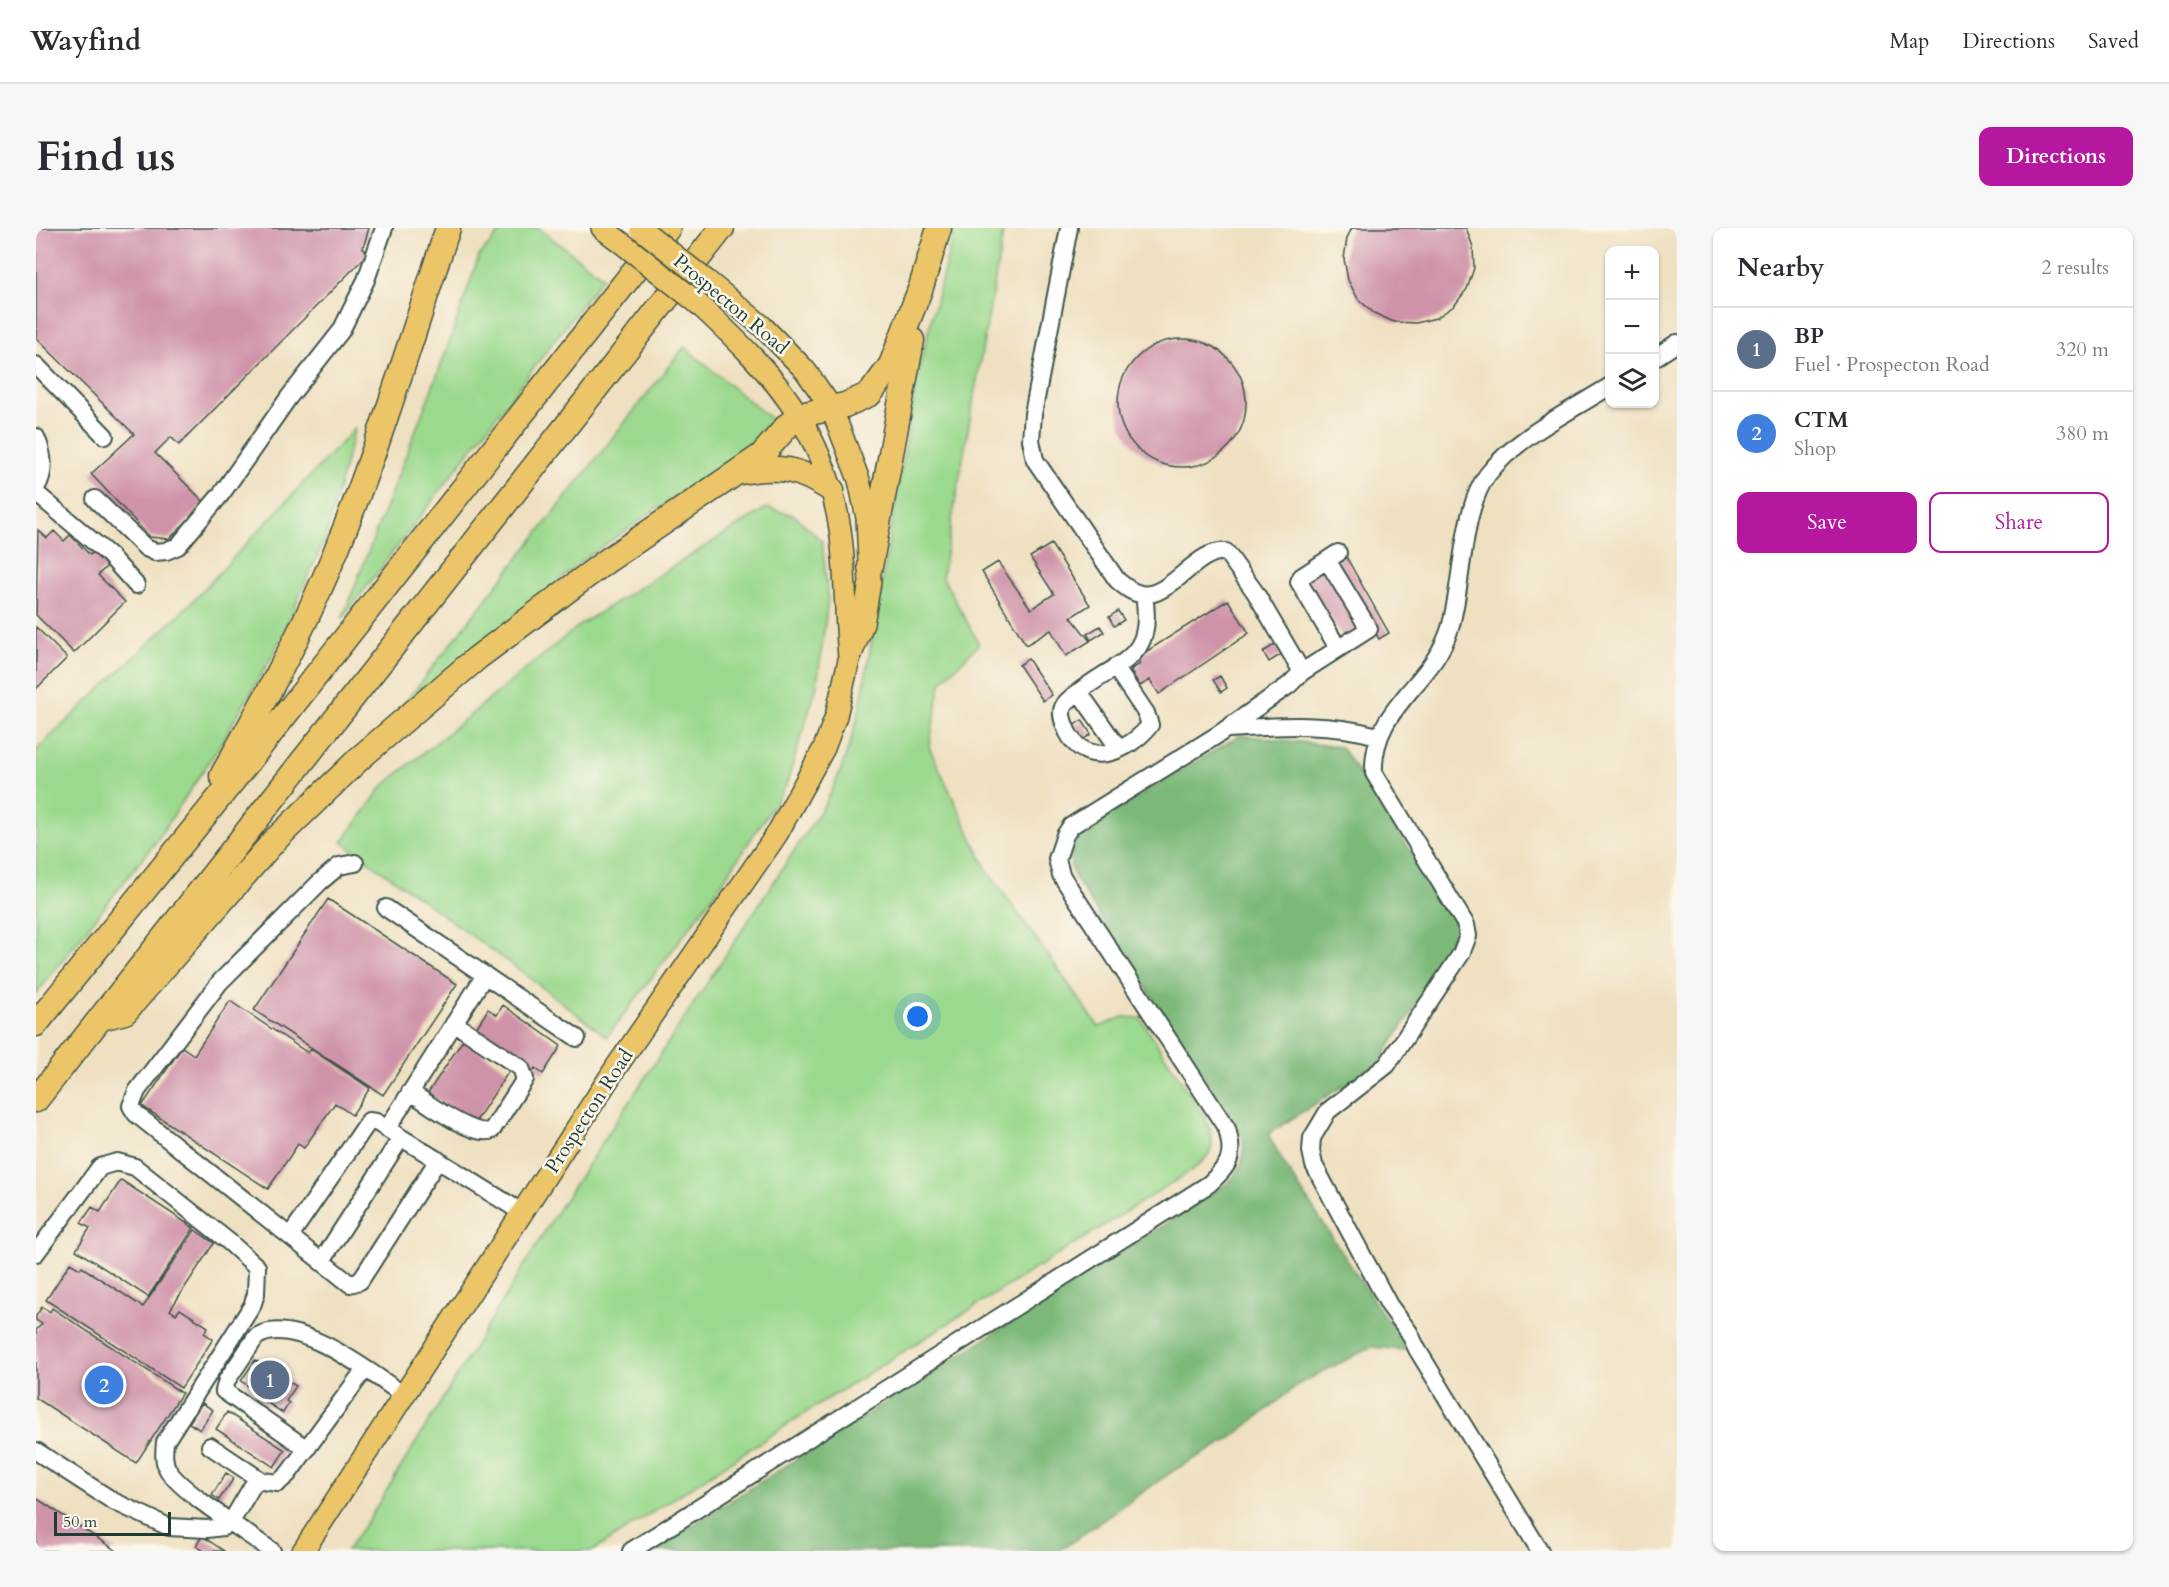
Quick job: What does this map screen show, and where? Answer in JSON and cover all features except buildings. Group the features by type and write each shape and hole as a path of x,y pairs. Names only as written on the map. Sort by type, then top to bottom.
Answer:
{"highway":[{"path":"36,1024 188,836 668,228"},
{"path":"36,1100 722,228"},
{"path":"100,1018 125,1012 275,840 361,757 496,644 608,560 740,472 761,456 789,424 801,415 859,400 870,394 891,365 921,287 939,228"},
{"path":"188,836 263,703 317,595 358,493 448,230"},
{"path":"870,567 921,287"},
{"path":"740,472 770,467 784,468 814,478 832,490"}],"main road":[{"name":"Prospecton Road","path":"602,228 694,300 746,350 801,415 832,490 843,557 849,660"},
{"name":"Prospecton Road","path":"303,1551 617,1066 777,834 804,789 824,748 836,716 849,660 868,605 870,567 867,518 859,480 831,407 785,348 707,281 640,229"}],"lane":[{"path":"95,499 146,549 166,551 178,546 222,493 289,397 341,331 366,280 384,228"},
{"path":"1069,228 1033,414 1032,452 1080,528 1117,580 1134,592 1144,595 1156,591 1210,554 1226,552 1255,592 1302,672"},
{"path":"1659,355 1677,343"},
{"path":"37,368 105,436"},
{"path":"1540,1551 1417,1349 1409,1332 1389,1305 1314,1165 1311,1151 1312,1138 1328,1111 1387,1065 1461,954 1468,936 1466,925 1374,773 1373,754 1378,736 1389,717 1435,661 1450,628 1471,515 1486,476 1500,460 1528,438 1605,389"},
{"path":"36,488 42,479 44,465 38,442"},
{"path":"36,493 109,555 136,585"},
{"path":"631,1551 1209,1184 1227,1165 1231,1158 1232,1145 1227,1128 1087,917 1061,875 1057,859 1065,835 1071,826 1226,729 1288,685 1302,672 1369,629 1332,557 1301,577 1299,582 1338,648"},
{"path":"1115,666 1146,713 1150,725 1113,754 1090,754 1077,746 1070,736 1062,710 1065,703 1079,692 1115,666 1138,650 1145,638 1148,616 1144,595"},
{"path":"1079,692 1119,750"},
{"path":"1226,729 1307,724 1351,729 1378,736"},
{"path":"356,863 339,866 320,882 220,982 132,1099 131,1106 136,1114 344,1281 355,1284 360,1281 438,1160"},
{"path":"386,908 577,1038"},
{"path":"321,1262 394,1134 410,1092 485,975"},
{"path":"410,1092 472,1130 487,1133 492,1130 525,1079 521,1068 454,1023"},
{"path":"290,1236 364,1124 372,1121 523,1213"},
{"path":"36,1252 100,1167 117,1162 135,1167 228,1241 256,1267 256,1294 252,1306 170,1434 164,1450 167,1468 172,1476 231,1521 251,1545 272,1551"},
{"path":"307,1449 224,1391 227,1380 256,1337 268,1331 314,1340 335,1348 405,1396"},
{"path":"210,1446 257,1478 270,1484 278,1483 307,1449 365,1369"},
{"path":"36,1451 113,1500 152,1521 169,1527 218,1529 231,1521 257,1478"}],"green space":[{"path":"504,228 538,228 603,277 342,619 443,360 479,256"},
{"path":"955,228 1004,228 942,576 979,644 941,682 929,747 987,870 1099,1027 1123,1017 1140,1018 1205,1117 1211,1135 1212,1148 1205,1159 1191,1171 802,1415 593,1551 346,1551 371,1516 558,1210 831,792 846,757 860,708 919,367"},
{"path":"684,347 771,419 761,454 676,496 583,560 384,729"},
{"path":"355,428 325,539 273,655 217,750 157,840 36,994 36,750 189,605"},
{"path":"766,508 794,515 822,541 828,599 817,685 786,786 716,892 607,1037 526,975 342,842 383,786 581,624"},
{"path":"1240,735 1341,747 1464,931 1379,1063 1268,1134 1286,1167 1387,1321 1402,1332 1405,1350 1371,1347 1299,1384 1230,1439 1176,1469 1059,1551 652,1551 1205,1199 1236,1173 1243,1158 1242,1135 1075,878 1071,856 1078,838 1088,827"}],"place":[{"name":"BP","path":"270,1380"},
{"name":"CTM","path":"104,1385"}]}
